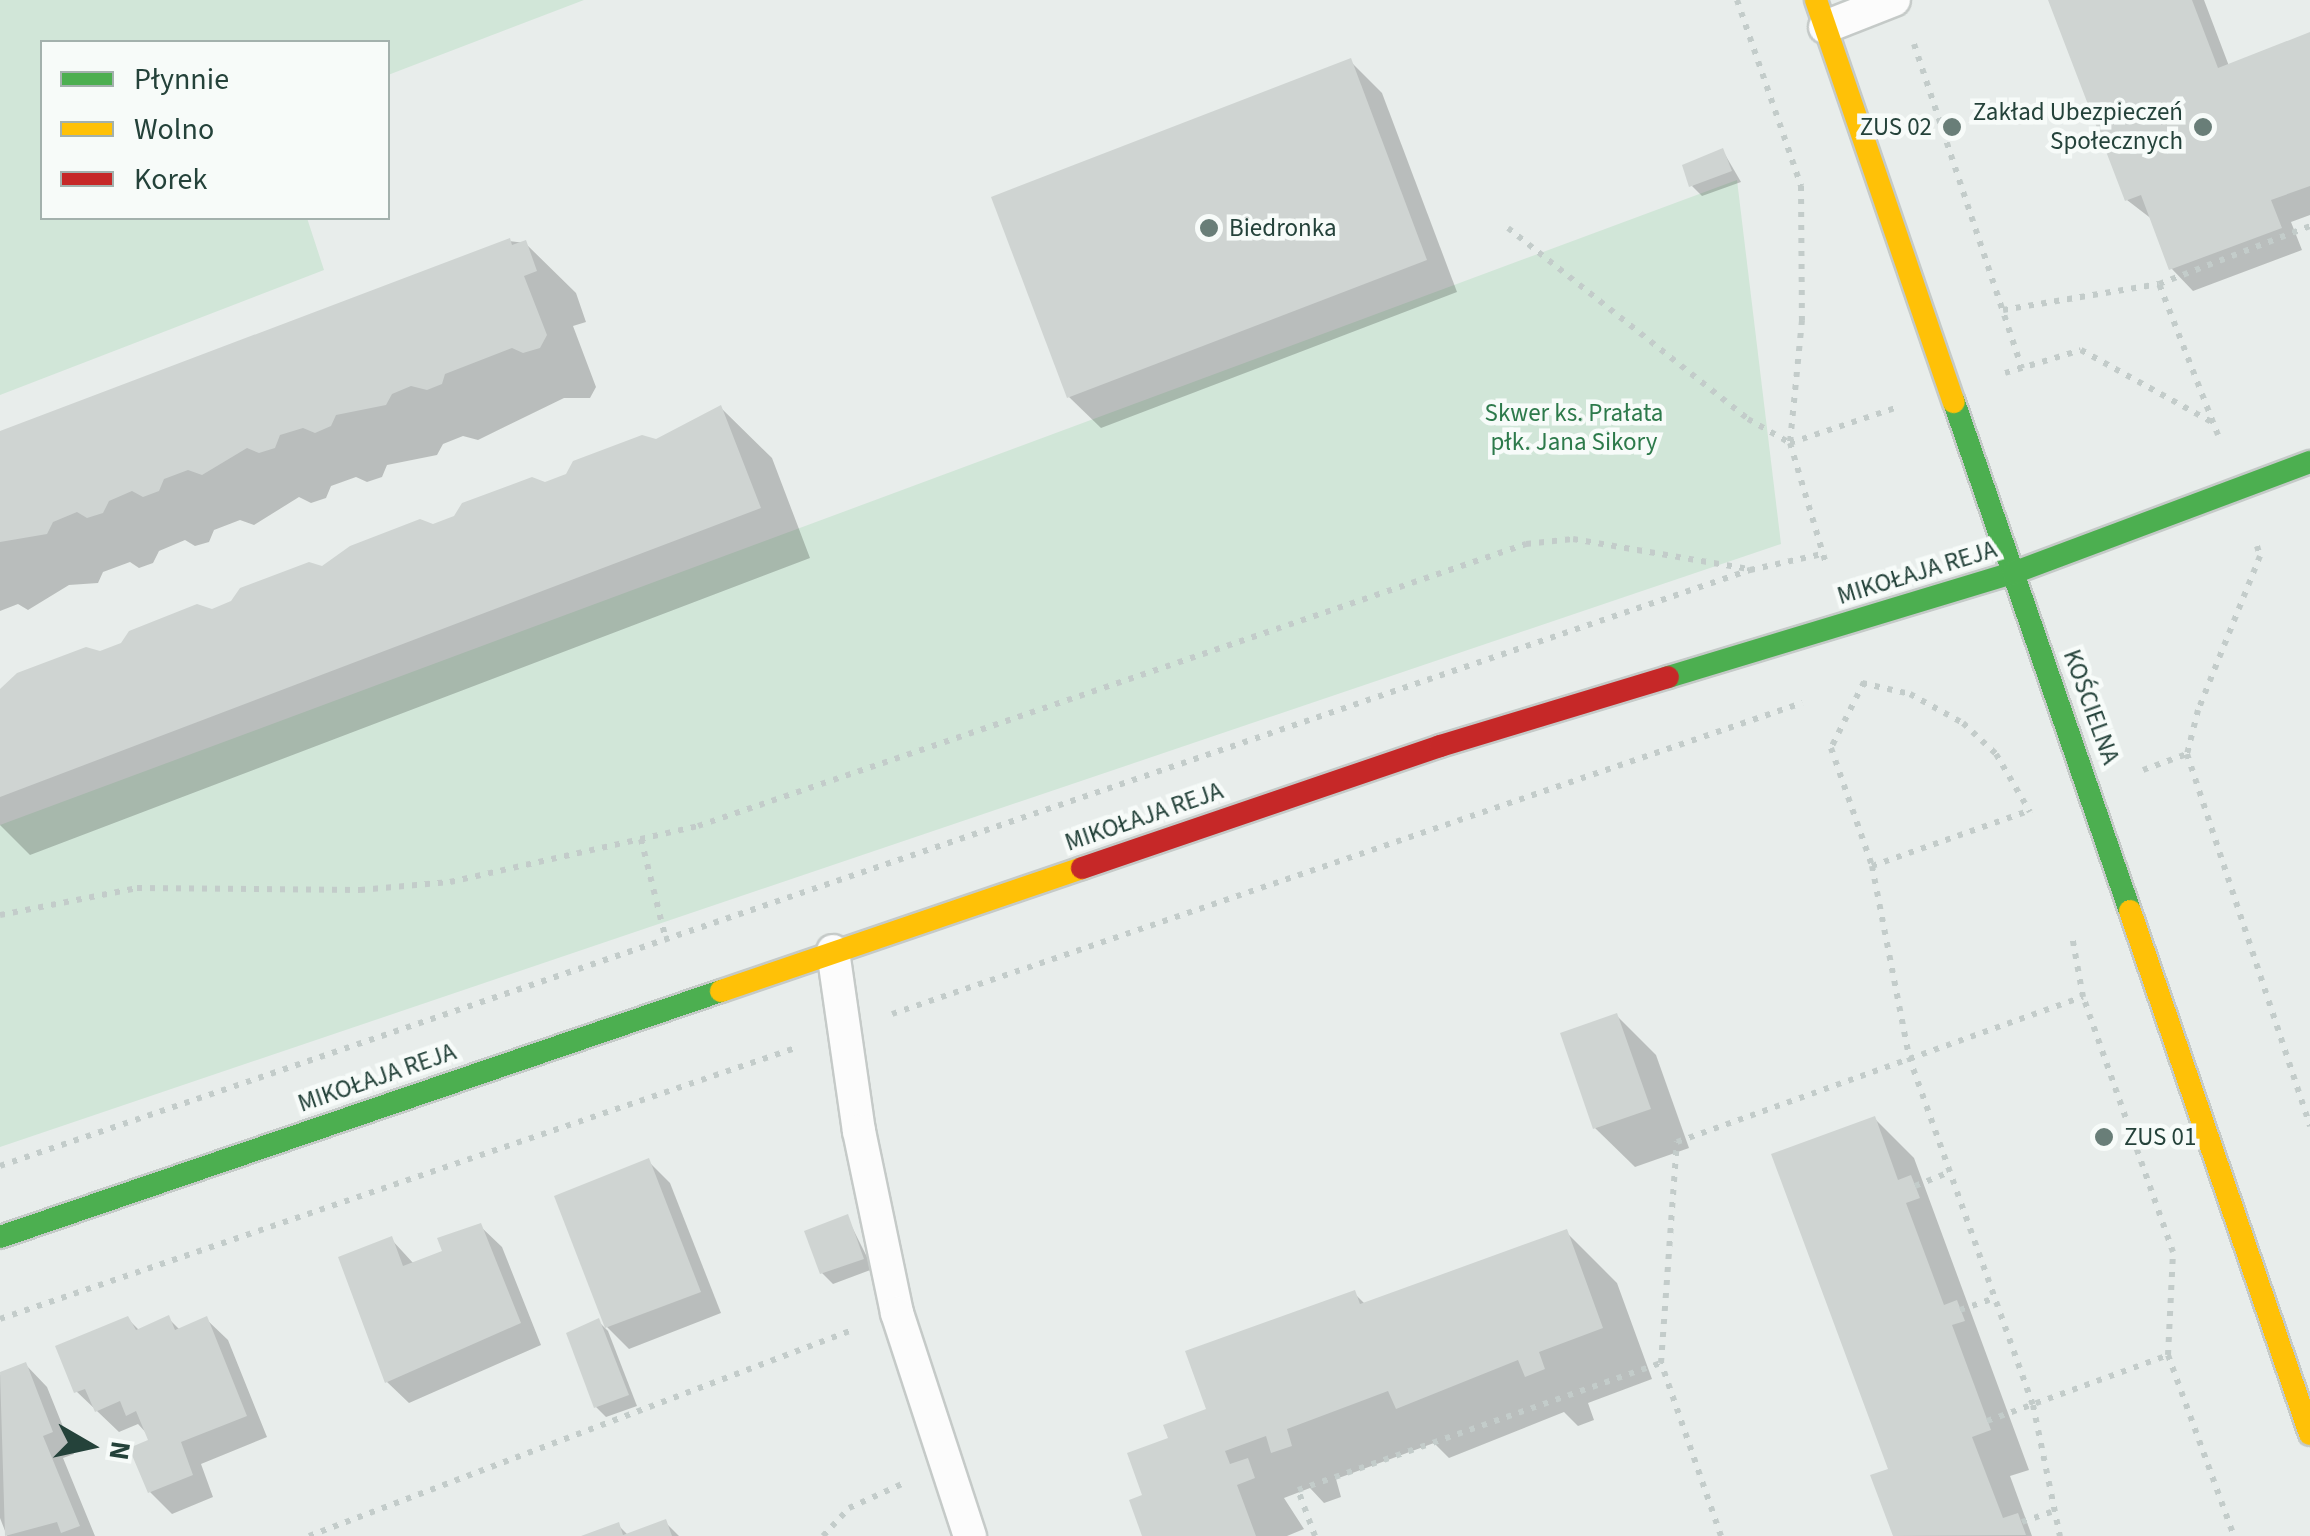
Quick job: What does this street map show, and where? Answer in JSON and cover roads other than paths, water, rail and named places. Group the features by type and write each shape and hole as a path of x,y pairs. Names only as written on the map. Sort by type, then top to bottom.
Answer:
{"street":[{"name":"KOŚCIELNA","path":"1821,13 2310,1434"},
{"name":"MIKOŁAJA REJA","path":"0,1236 1440,746 2013,573 2310,462"}],"lane":[{"path":"1821,13 1894,0"},
{"path":"833,951 859,1131 897,1313 970,1536"}],"place":[{"name":"ZUS 02","path":"1952,127"},
{"name":"Zakład Ubezpieczeń Społecznych","path":"2203,127"},
{"name":"Biedronka","path":"1209,228"},
{"name":"ZUS 01","path":"2104,1137"}],"park label":[{"name":"Skwer ks. Prałata płk. Jana Sikory","path":"1574,428"}]}
